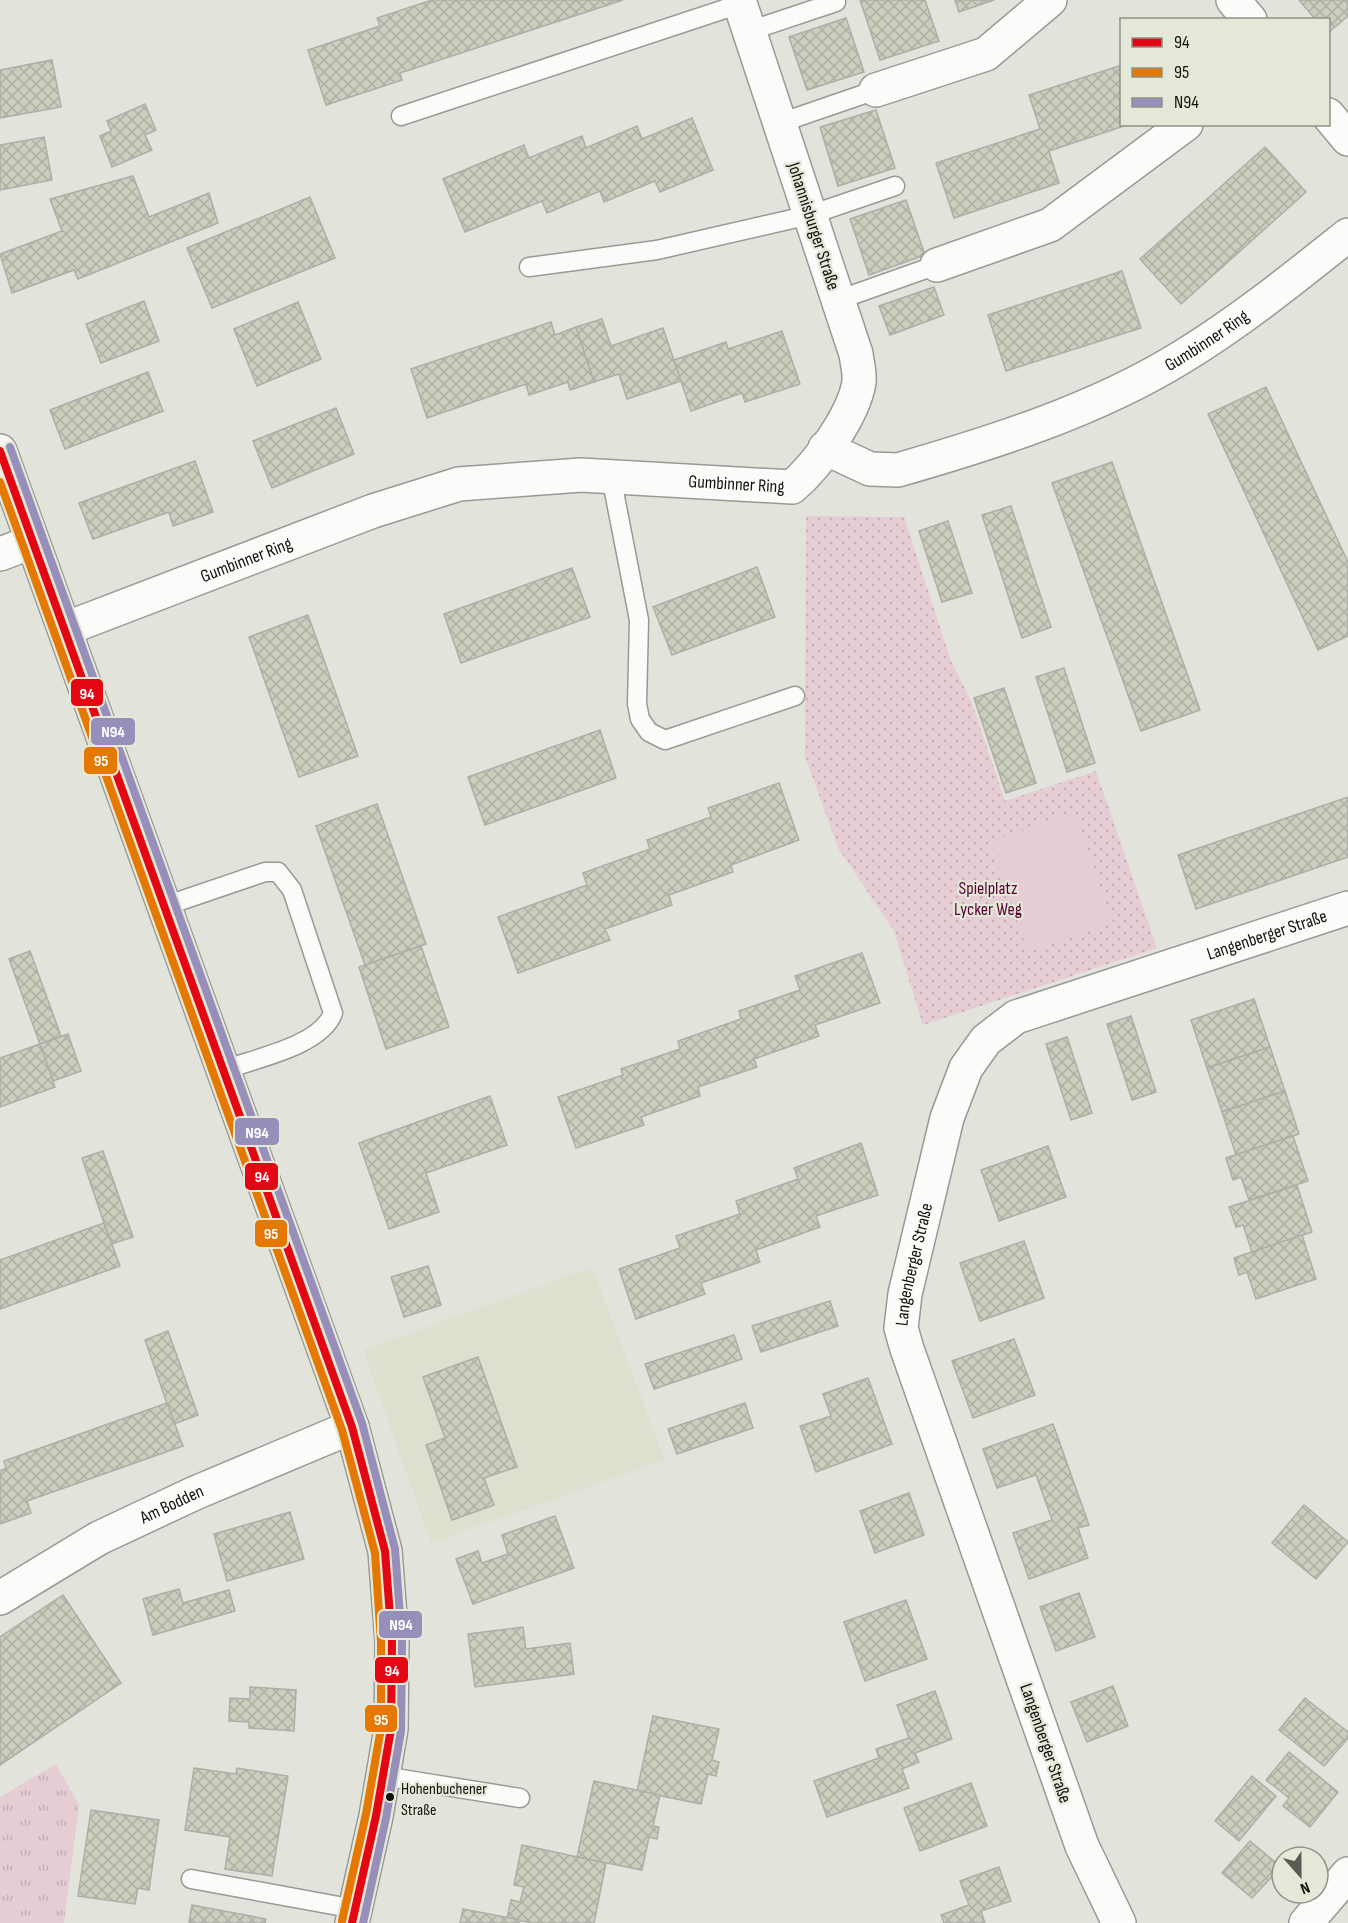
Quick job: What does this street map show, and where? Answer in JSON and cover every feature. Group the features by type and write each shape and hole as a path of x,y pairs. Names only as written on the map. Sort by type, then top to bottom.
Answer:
{"main road":[{"path":"0,451 352,1427 385,1551 392,1642 391,1729 354,1916"}],"street":[{"path":"876,90 986,54 1050,0"},
{"path":"1233,0 1248,18"},
{"name":"Johannisburger Straße","path":"743,12 856,354 860,380 853,402 825,448"},
{"path":"1330,116 1348,139"},
{"path":"937,265 1050,225 1182,126"},
{"name":"Gumbinner Ring","path":"65,629 373,511 459,484 581,475 792,487 810,472 825,448 870,469 898,470 1070,414 1181,358 1258,306 1348,235"},
{"path":"0,554 32,542"},
{"name":"Langenberger Straße","path":"1119,1923 1082,1846 908,1349 902,1328 914,1253 947,1118 966,1068 986,1040 1016,1017 1348,908"},
{"name":"Am Bodden","path":"0,1598 99,1538 195,1493 352,1427"},
{"path":"1306,1923 1348,1874"}],"lane":[{"path":"401,116 743,12 836,2"},
{"path":"780,123 876,90"},
{"path":"529,267 657,250 810,215 895,186"},
{"path":"838,300 937,265"},
{"path":"611,476 639,620 637,704 640,719 649,732 665,740 795,696"},
{"path":"165,906 265,872 278,872 292,890 333,1013 330,1023 312,1038 224,1070"},
{"path":"383,1776 520,1798"},
{"path":"190,1879 354,1916"}],"shaded area":[{"path":"592,1267 665,1460 431,1543 363,1350"}],"green space":[{"name":"Spielplatz Lycker Weg","path":"806,516 904,517 951,661 972,703 1005,801 1096,771 1157,948 923,1025 894,931 838,848 805,756"},
{"path":"1074,813 1113,922 1028,952 990,842"},
{"path":"56,1764 79,1805 64,1923 0,1923 0,1797"}],"building":[{"path":"432,0 623,0 400,73 402,80 326,105 308,50 380,26 377,18"},
{"path":"860,0 925,0 939,41 880,60"},
{"path":"955,0 994,0 959,12"},
{"path":"1299,0 1348,0 1348,16 1330,31 1330,18 1314,18"},
{"path":"846,18 864,72 807,90 789,37"},
{"path":"52,60 61,107 0,118 0,70"},
{"path":"1120,66 1120,126 1124,126 1049,151 1059,183 954,218 936,163 1040,129 1029,95"},
{"path":"145,104 156,130 145,135 152,150 112,167 100,136 111,131 107,121"},
{"path":"876,110 895,168 838,186 820,127"},
{"path":"692,118 713,170 660,192 655,181 604,202 600,191 547,213 542,201 465,232 443,179 524,145 529,158 582,136 586,148 637,126 642,139"},
{"path":"44,137 52,180 0,190 0,145"},
{"path":"1265,147 1306,192 1181,304 1140,259"},
{"path":"133,176 149,217 209,193 218,223 78,279 74,270 12,293 0,254 62,231 50,199"},
{"path":"310,197 335,258 212,308 187,248"},
{"path":"906,200 925,255 869,275 850,219"},
{"path":"1122,271 1141,328 1006,371 988,315"},
{"path":"934,287 944,315 890,335 879,306"},
{"path":"144,301 159,341 101,363 86,324"},
{"path":"298,302 321,359 257,386 234,329"},
{"path":"602,319 611,346 663,328 681,381 627,399 619,374 594,382 576,327"},
{"path":"551,322 555,335 576,327 594,382 570,390 568,382 529,395 526,384 427,418 411,369"},
{"path":"782,331 800,384 745,402 742,393 691,411 674,360 726,342 728,349"},
{"path":"148,372 163,411 65,449 50,410"},
{"path":"1266,387 1348,562 1348,636 1318,650 1208,414"},
{"path":"336,408 354,454 272,488 253,441"},
{"path":"195,461 213,512 173,526 169,512 93,539 79,503"},
{"path":"1112,462 1200,710 1141,731 1052,483"},
{"path":"1011,506 1051,627 1022,638 982,515"},
{"path":"948,521 972,593 942,602 919,531"},
{"path":"757,567 775,617 672,655 653,607"},
{"path":"572,568 590,617 461,663 444,614"},
{"path":"308,615 358,756 299,777 249,637"},
{"path":"1064,668 1095,763 1067,772 1036,677"},
{"path":"1004,688 1036,783 1006,793 974,698"},
{"path":"600,730 616,778 485,825 468,777"},
{"path":"779,783 799,840 731,865 733,872 669,895 672,905 605,929 610,940 518,973 498,917 587,885 583,873 650,849 647,840 711,817 708,808"},
{"path":"1348,797 1348,857 1196,909 1178,855"},
{"path":"377,804 426,944 365,965 316,826"},
{"path":"421,946 449,1027 386,1049 359,967"},
{"path":"30,951 61,1036 40,1044 9,959"},
{"path":"862,953 880,1003 815,1025 819,1036 754,1059 757,1067 698,1087 700,1096 641,1117 644,1125 576,1148 558,1097 623,1075 621,1069 680,1049 678,1041 741,1019 739,1011 800,990 795,976"},
{"path":"1254,999 1270,1047 1207,1068 1191,1020"},
{"path":"1131,1016 1156,1092 1132,1100 1107,1024"},
{"path":"68,1034 81,1071 53,1081 40,1044"},
{"path":"1067,1037 1092,1113 1071,1120 1046,1044"},
{"path":"40,1044 55,1087 0,1107 0,1058"},
{"path":"1270,1047 1285,1091 1222,1112 1207,1068"},
{"path":"1285,1091 1299,1134 1236,1155 1222,1112"},
{"path":"490,1096 507,1145 426,1173 439,1212 389,1229 359,1143"},
{"path":"1293,1136 1308,1181 1249,1200 1241,1177 1233,1180 1226,1158"},
{"path":"861,1143 878,1195 816,1216 820,1227 756,1250 760,1262 701,1283 705,1294 636,1319 619,1269 680,1248 676,1236 740,1214 736,1201 798,1179 794,1168"},
{"path":"1048,1146 1066,1197 999,1221 981,1170"},
{"path":"103,1151 133,1237 111,1244 82,1158"},
{"path":"1297,1185 1312,1232 1252,1252 1243,1225 1236,1227 1229,1207"},
{"path":"104,1223 120,1266 0,1309 0,1260"},
{"path":"1302,1235 1316,1279 1256,1299 1247,1272 1239,1275 1234,1258"},
{"path":"1024,1241 1044,1298 980,1321 960,1263"},
{"path":"428,1266 441,1305 404,1317 391,1277"},
{"path":"830,1301 838,1326 761,1352 752,1326"},
{"path":"168,1331 198,1415 174,1424 145,1340"},
{"path":"734,1335 742,1359 654,1389 645,1364"},
{"path":"1014,1339 1035,1395 973,1418 952,1361"},
{"path":"478,1357 517,1467 484,1478 494,1505 452,1520 426,1445 445,1438 423,1377"},
{"path":"868,1378 892,1444 816,1472 800,1426 831,1416 823,1394"},
{"path":"167,1403 183,1446 27,1501 31,1513 0,1524 0,1471 6,1468 4,1461"},
{"path":"745,1403 753,1428 677,1454 668,1429"},
{"path":"1053,1424 1089,1525 1078,1528 1088,1558 1029,1579 1013,1533 1052,1520 1036,1475 997,1488 983,1449"},
{"path":"909,1493 924,1535 875,1553 860,1511"},
{"path":"1304,1505 1348,1542 1316,1579 1272,1543"},
{"path":"290,1512 304,1559 227,1581 214,1534"},
{"path":"555,1516 574,1568 473,1604 456,1559 478,1551 482,1563 508,1554 502,1535"},
{"path":"179,1589 183,1603 229,1590 235,1611 153,1635 143,1599"},
{"path":"1079,1593 1095,1637 1056,1651 1040,1607"},
{"path":"63,1595 121,1683 0,1765 0,1637"},
{"path":"906,1600 927,1659 865,1681 844,1622"},
{"path":"523,1627 526,1649 570,1643 574,1674 475,1687 468,1634"},
{"path":"1113,1686 1128,1726 1087,1742 1071,1702"},
{"path":"250,1687 296,1690 294,1731 249,1728 249,1722 229,1721 230,1698 250,1699"},
{"path":"935,1691 952,1739 915,1753 919,1762 902,1769 909,1788 827,1817 814,1781 879,1758 876,1749 909,1738 897,1705"},
{"path":"1305,1698 1348,1732 1348,1738 1324,1766 1279,1730"},
{"path":"653,1716 719,1729 712,1760 719,1762 716,1776 708,1774 701,1804 637,1791"},
{"path":"1289,1752 1338,1792 1310,1827 1283,1806 1289,1798 1266,1780"},
{"path":"194,1768 236,1774 237,1768 288,1776 272,1876 225,1869 230,1837 185,1830"},
{"path":"1252,1776 1276,1796 1239,1841 1215,1821"},
{"path":"594,1781 660,1795 653,1826 659,1827 657,1839 649,1837 642,1870 577,1857"},
{"path":"971,1783 987,1826 920,1851 904,1808"},
{"path":"91,1810 159,1820 149,1890 138,1888 135,1904 78,1896"},
{"path":"1250,1841 1270,1858 1270,1879 1252,1898 1222,1873"},
{"path":"522,1845 606,1863 594,1923 532,1923 507,1918 511,1900 520,1902 524,1887 514,1885"},
{"path":"999,1867 1011,1901 981,1911 985,1923 944,1923 941,1915 969,1905 960,1881"},
{"path":"192,1905 266,1919 265,1923 189,1923"},
{"path":"463,1909 520,1920 519,1923 460,1923"}],"transit line":[{"name":"N94","path":"10,447 362,1423 395,1549 402,1642 401,1731 386,1818 363,1923"},
{"name":"94","path":"0,451 352,1427 385,1551 392,1642 391,1729 376,1816 352,1923"},
{"name":"95","path":"0,482 342,1430 375,1553 381,1642 381,1728 366,1814 342,1921"}],"place":[{"name":"Hohenbuchener Straße","path":"390,1797"}]}
